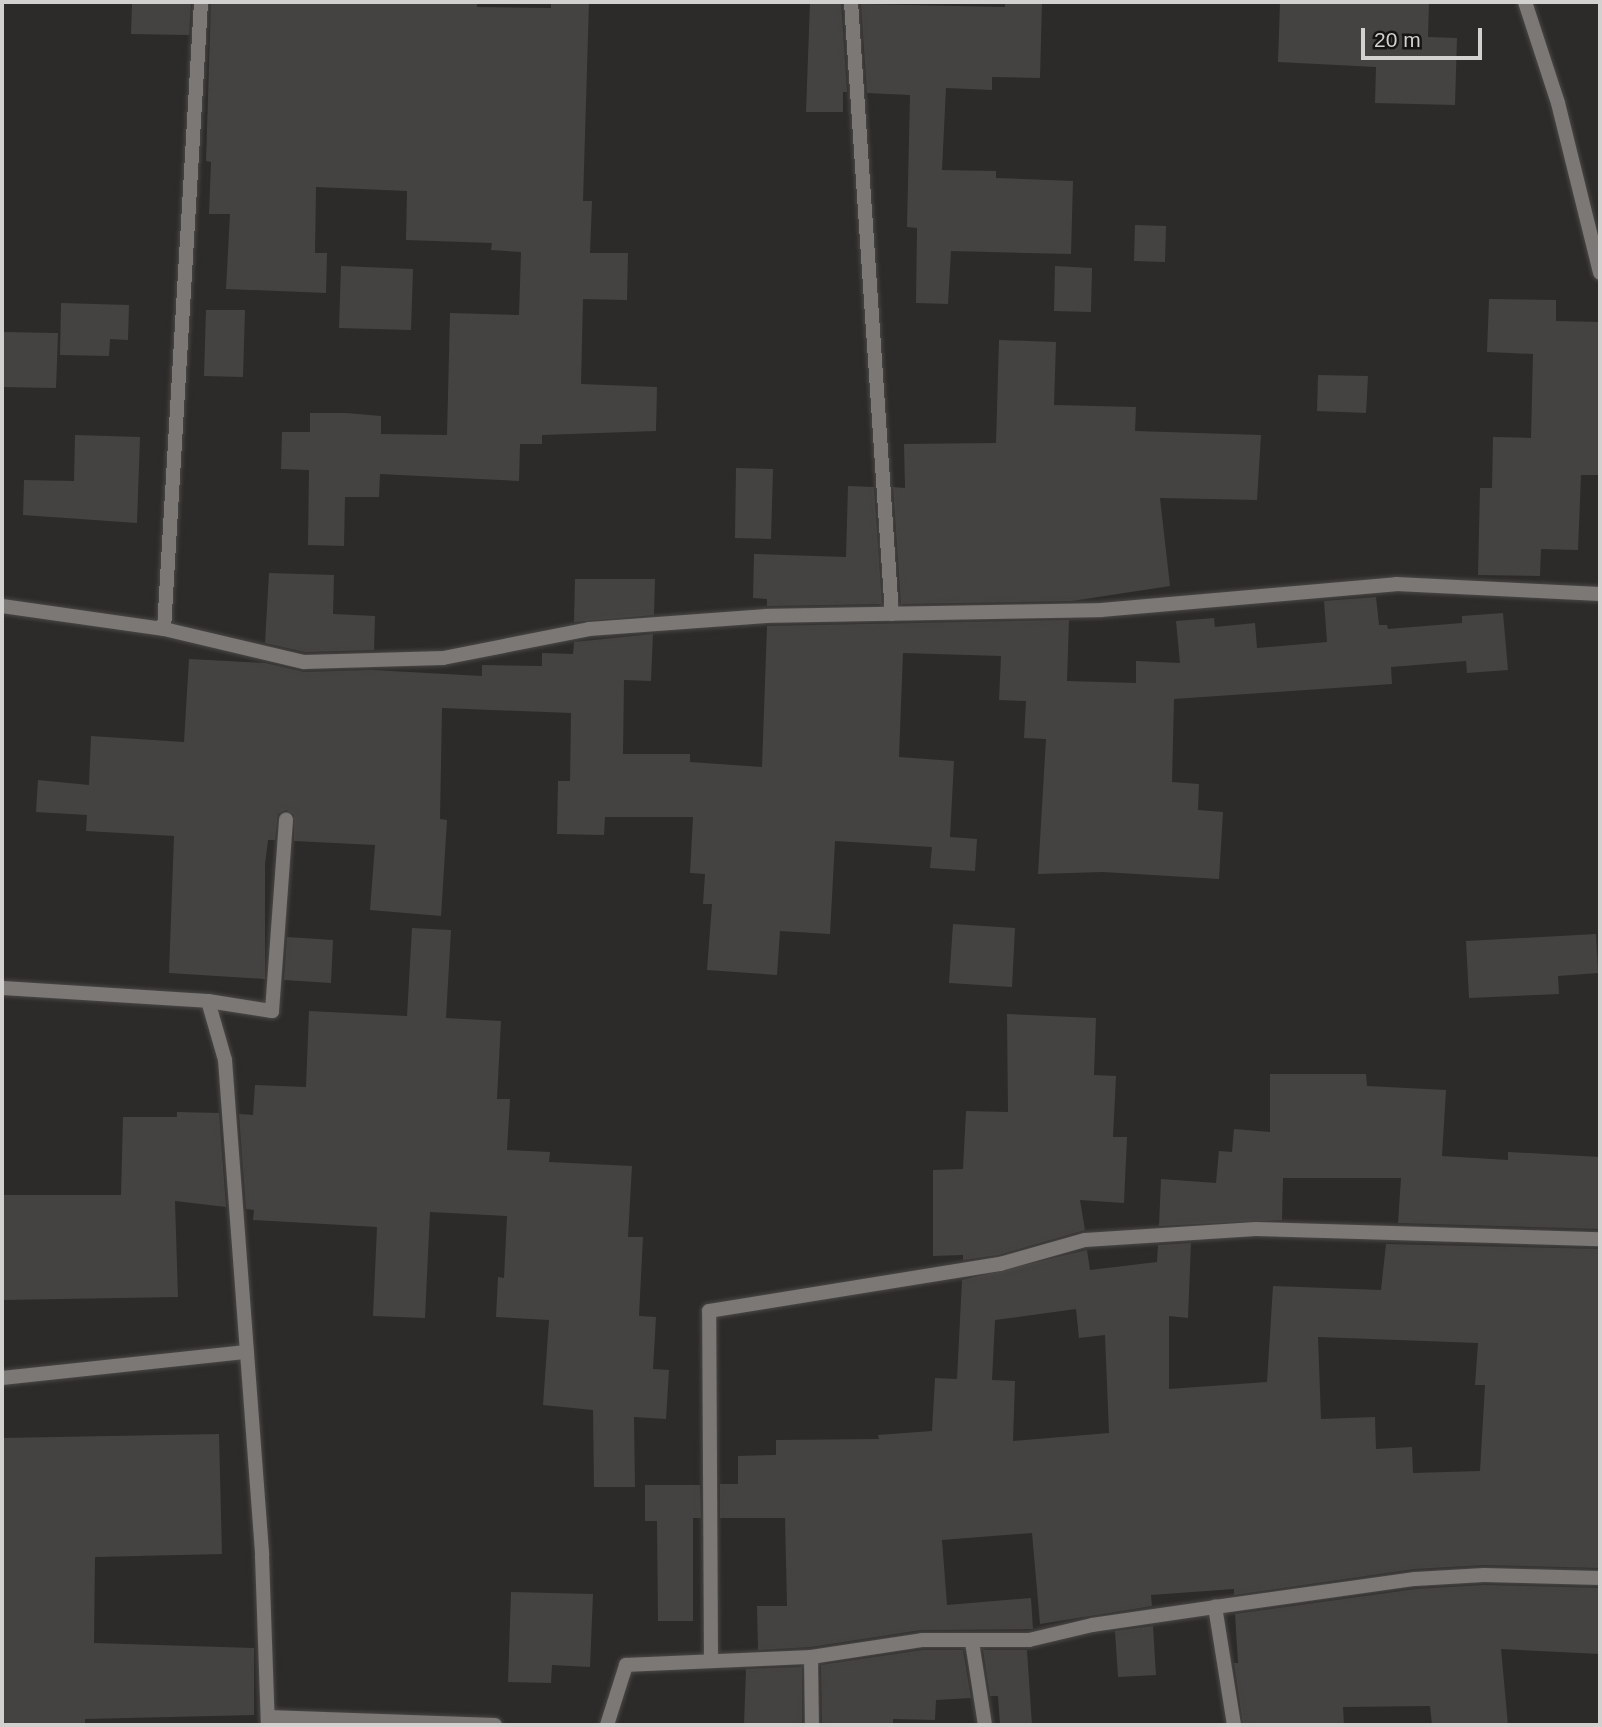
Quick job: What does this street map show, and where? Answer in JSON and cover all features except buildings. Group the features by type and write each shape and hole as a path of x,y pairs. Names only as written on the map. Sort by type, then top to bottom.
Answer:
{"street":[{"path":"164,629 201,2"},
{"path":"851,2 892,614"},
{"path":"1525,2 1558,103 1600,273"},
{"path":"2,606 164,629 304,662 443,658 589,629 767,616 1101,610 1396,584 1600,594"},
{"path":"2,988 208,1001 272,1011 286,820"},
{"path":"208,1001 225,1060 247,1352 268,1721 495,1725"},
{"path":"711,1661 709,1311 1000,1264 1085,1240 1256,1229 1600,1239"},
{"path":"2,1378 247,1352"},
{"path":"607,1725 626,1665 811,1657 922,1640 1028,1640 1093,1625 1415,1579 1498,1575 1600,1578"},
{"path":"1215,1607 1234,1725"},
{"path":"972,1642 985,1725"},
{"path":"811,1657 812,1725"}]}
